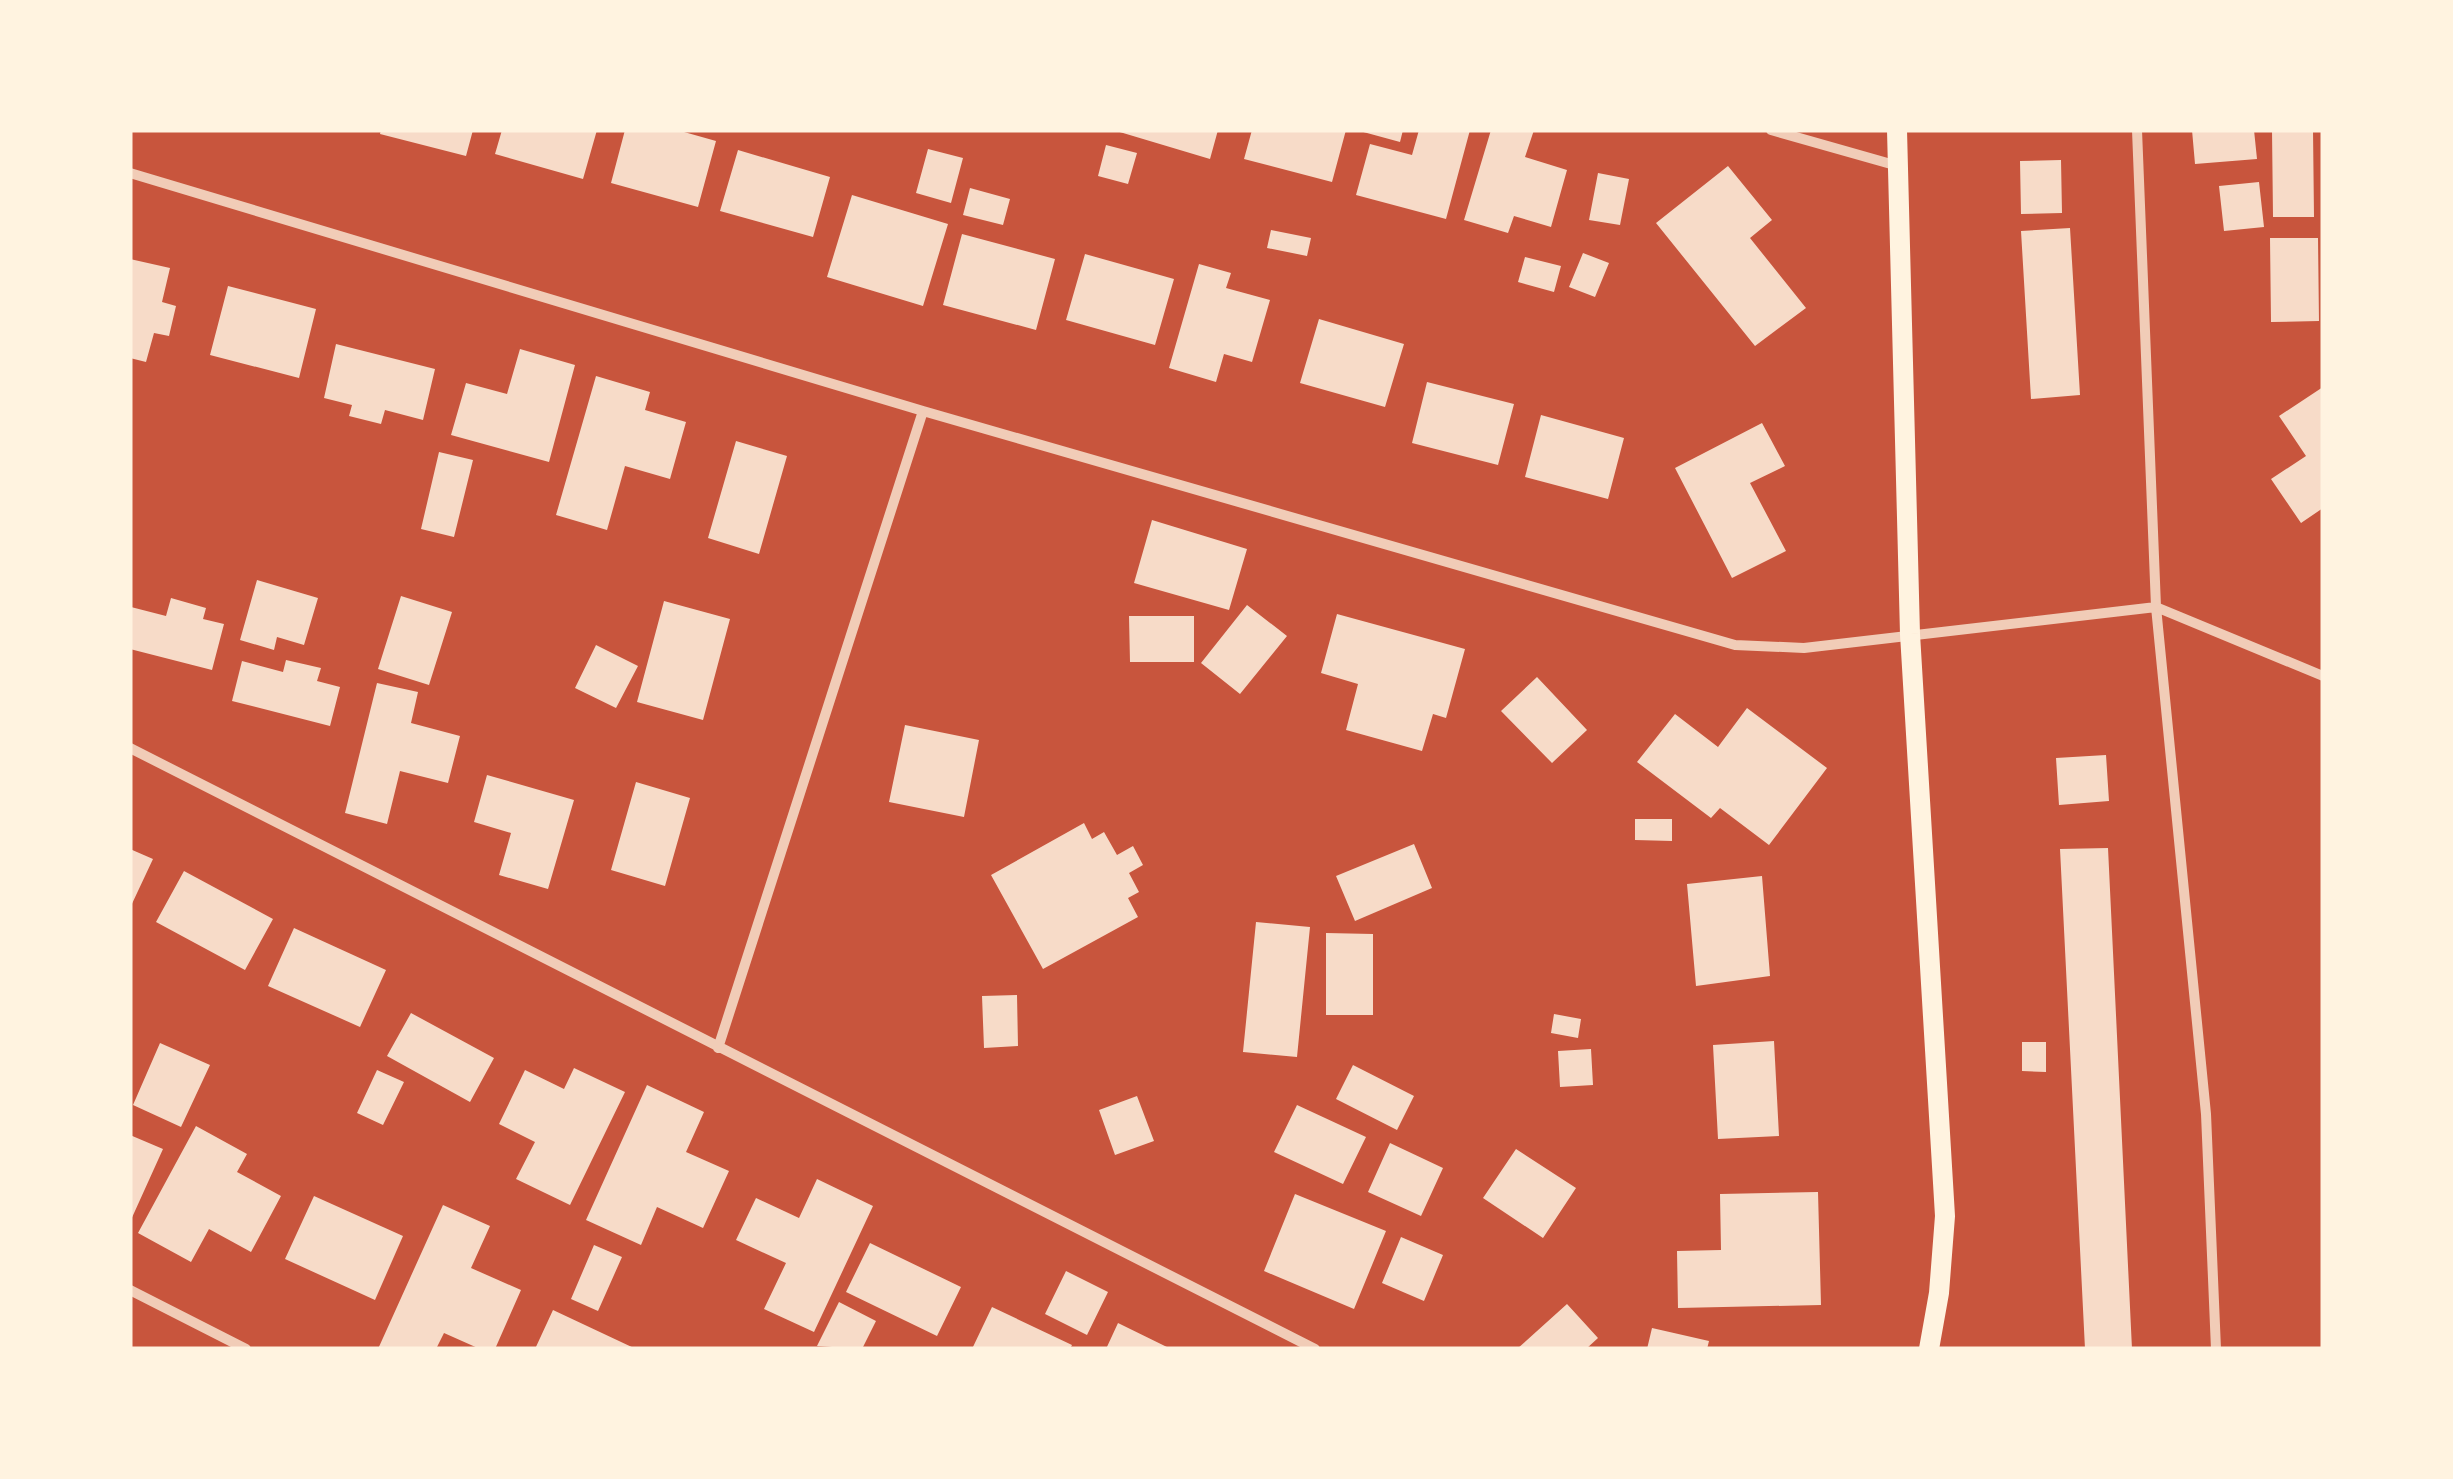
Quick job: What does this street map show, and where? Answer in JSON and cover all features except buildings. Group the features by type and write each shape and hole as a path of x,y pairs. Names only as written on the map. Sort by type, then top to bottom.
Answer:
{"main road":[{"path":"1897,130 1910,634 1945,1216 1928,1349"}],"street":[{"path":"1772,130 1899,167"},
{"path":"2138,130 2156,607 2206,1114 2216,1349"},
{"path":"130,173 922,412 1735,645 1804,648 2156,607 2323,676"},
{"path":"718,1048 922,412"},
{"path":"130,748 1315,1349"},
{"path":"130,1290 246,1349"}]}
